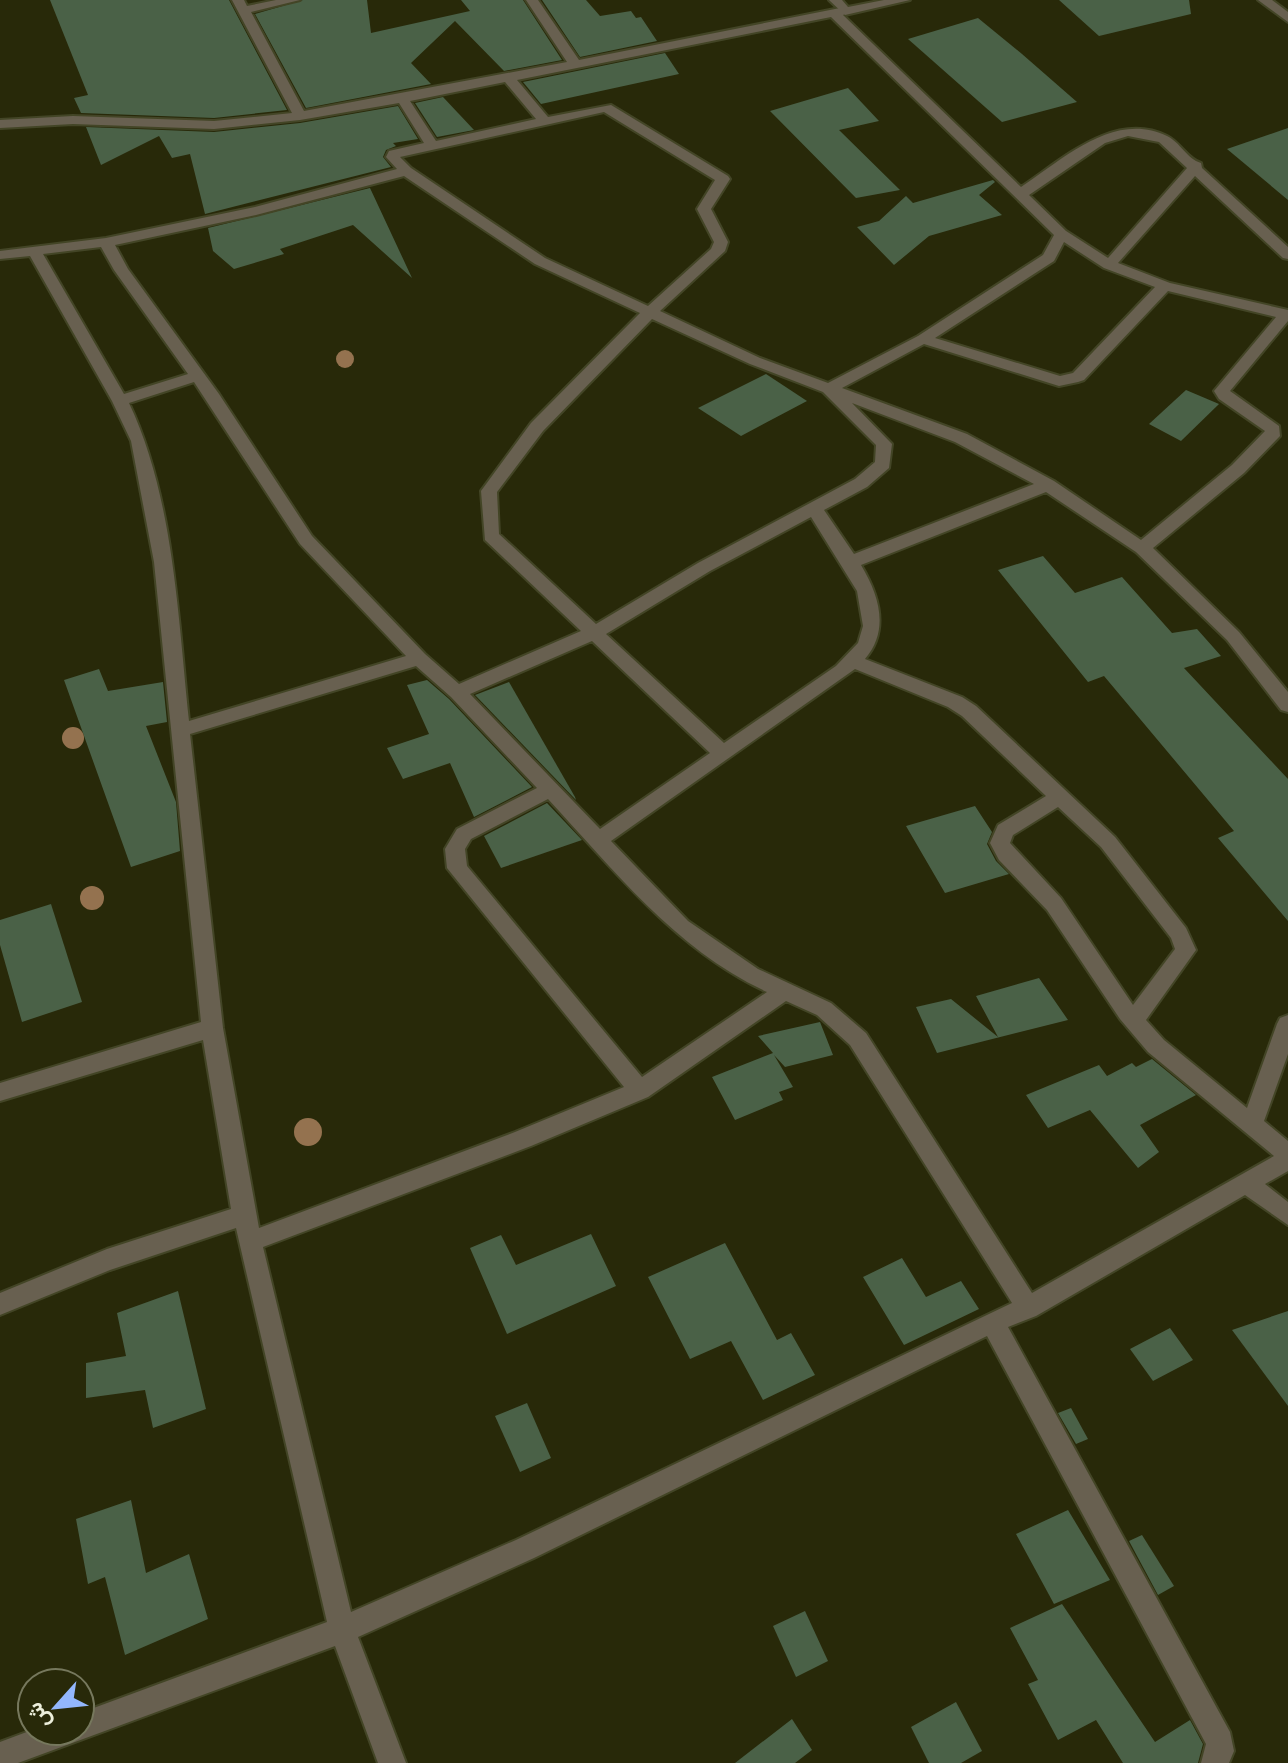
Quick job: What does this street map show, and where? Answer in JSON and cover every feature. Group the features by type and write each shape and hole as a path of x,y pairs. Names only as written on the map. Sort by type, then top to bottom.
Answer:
{"street":[{"path":"294,0 241,5 300,116"},
{"path":"532,0 575,64"},
{"path":"0,124 73,120 214,125 300,116 509,78 838,8 904,0"},
{"path":"1264,0 1288,18"},
{"path":"838,8 1019,195 1061,234 1109,265 1165,286 1287,314 1222,391 1273,430 1272,436 1238,469 1142,548"},
{"path":"509,78 545,122"},
{"path":"402,98 432,145"},
{"path":"723,754 491,536 489,491 537,427 649,313 718,251 721,242 704,209 723,179 606,108 394,154 393,157 406,171 540,261 649,313 755,361 961,438 1048,485 1142,548 1233,636 1288,705"},
{"path":"1019,195 1100,140 1114,134 1128,132 1158,137 1196,166 1288,255"},
{"path":"1109,265 1196,166"},
{"path":"0,255 106,242 256,211 406,171"},
{"path":"829,389 923,339 1049,258 1061,234"},
{"path":"106,242 121,270 197,376 306,540 339,570 419,659 457,692 681,927 751,975 824,1009 858,1039 1028,1308"},
{"path":"33,249 120,401 139,441 163,562 212,1028 244,1215 342,1630 392,1763"},
{"path":"923,339 1059,381 1069,381 1078,377 1165,286"},
{"path":"120,401 197,376"},
{"path":"457,692 593,632 704,567 861,483 883,464 884,444 829,389"},
{"path":"849,563 1048,485"},
{"path":"597,841 852,661 867,644 873,611 867,589 815,510"},
{"path":"181,730 419,659"},
{"path":"852,661 955,702 969,711 1108,842 1185,944 1186,950 1134,1020"},
{"path":"549,790 464,834 455,849 457,868 640,1090"},
{"path":"96,1721 342,1630 525,1549 992,1322 1028,1308 1288,1156 1156,1046 1134,1020 1054,904 1006,855 1000,843 1005,830 1061,796"},
{"path":"251,1241 523,1139 640,1090 784,991"},
{"path":"1252,1125 1288,1024"},
{"path":"0,1092 212,1028"},
{"path":"1246,1183 1288,1215"},
{"path":"0,1304 107,1260 244,1215"},
{"path":"992,1322 1220,1742 1215,1763"},
{"path":"0,1756 24,1747"}],"building":[{"path":"50,0 229,0 287,110 214,118 81,113 74,98 88,95"},
{"path":"303,0 367,0 371,33 470,11 461,0 523,0 562,60 504,71 455,21 411,63 431,84 306,108 255,14"},
{"path":"542,0 586,0 600,16 631,11 636,18 641,17 657,41 580,57"},
{"path":"1059,0 1189,0 1191,14 1099,36"},
{"path":"978,18 1077,102 1002,122 908,39"},
{"path":"665,53 679,74 541,104 523,82"},
{"path":"848,88 879,121 839,130 900,190 856,198 770,111"},
{"path":"443,97 474,130 437,137 415,103"},
{"path":"398,106 418,139 393,143 396,146 386,150 383,157 391,167 205,214 190,154 172,158 159,136 101,165 86,127 214,132 300,123"},
{"path":"1288,128 1288,200 1227,149"},
{"path":"993,180 995,182 979,195 1002,215 929,236 894,265 857,227 879,221 906,196 913,203"},
{"path":"370,188 412,278 353,225 280,249 284,254 234,269 213,251 208,228"},
{"path":"766,374 807,401 741,436 698,408"},
{"path":"1186,390 1219,404 1181,441 1149,424"},
{"path":"1043,556 1075,593 1122,577 1172,633 1197,629 1221,656 1184,668 1288,779 1288,921 1218,838 1234,831 1104,676 1088,682 998,570"},
{"path":"99,669 108,691 163,682 167,722 146,726 176,802 180,851 131,867 64,680"},
{"path":"427,680 532,787 474,817 450,763 403,779 387,748 429,734 407,685"},
{"path":"509,682 575,797 576,800 475,695"},
{"path":"547,803 582,840 501,868 484,836"},
{"path":"975,806 992,832 987,844 996,861 1009,874 945,893 906,826"},
{"path":"51,904 82,1002 22,1022 0,945 0,920"},
{"path":"1039,978 1068,1020 937,1053 916,1007 951,999 998,1037 976,996"},
{"path":"820,1022 833,1055 785,1067 774,1055 793,1087 779,1092 783,1100 735,1120 712,1077 773,1053 758,1036"},
{"path":"1152,1059 1196,1095 1140,1125 1159,1152 1138,1168 1090,1110 1048,1128 1026,1095 1099,1065 1107,1076 1132,1063 1136,1067"},
{"path":"591,1234 616,1286 507,1334 470,1248 501,1235 516,1265"},
{"path":"725,1243 777,1340 791,1333 815,1375 763,1400 731,1341 690,1359 648,1277"},
{"path":"902,1258 926,1297 961,1281 979,1309 904,1345 863,1277"},
{"path":"178,1291 206,1409 153,1428 145,1390 86,1398 86,1363 126,1356 117,1313"},
{"path":"1288,1311 1288,1406 1232,1330"},
{"path":"1170,1328 1193,1360 1153,1381 1130,1349"},
{"path":"527,1403 551,1458 520,1472 495,1416"},
{"path":"1071,1408 1088,1439 1076,1444 1058,1413"},
{"path":"131,1500 146,1573 189,1554 208,1619 125,1655 105,1577 88,1584 76,1519"},
{"path":"1068,1510 1110,1580 1054,1604 1016,1534"},
{"path":"1142,1535 1174,1586 1158,1595 1129,1541"},
{"path":"1062,1604 1155,1742 1190,1720 1203,1744 1198,1763 1123,1763 1096,1720 1058,1740 1028,1684 1038,1680 1010,1628"},
{"path":"805,1611 828,1661 796,1677 773,1626"},
{"path":"956,1702 982,1751 961,1763 929,1763 911,1727"},
{"path":"792,1719 812,1750 795,1763 735,1763"}]}
